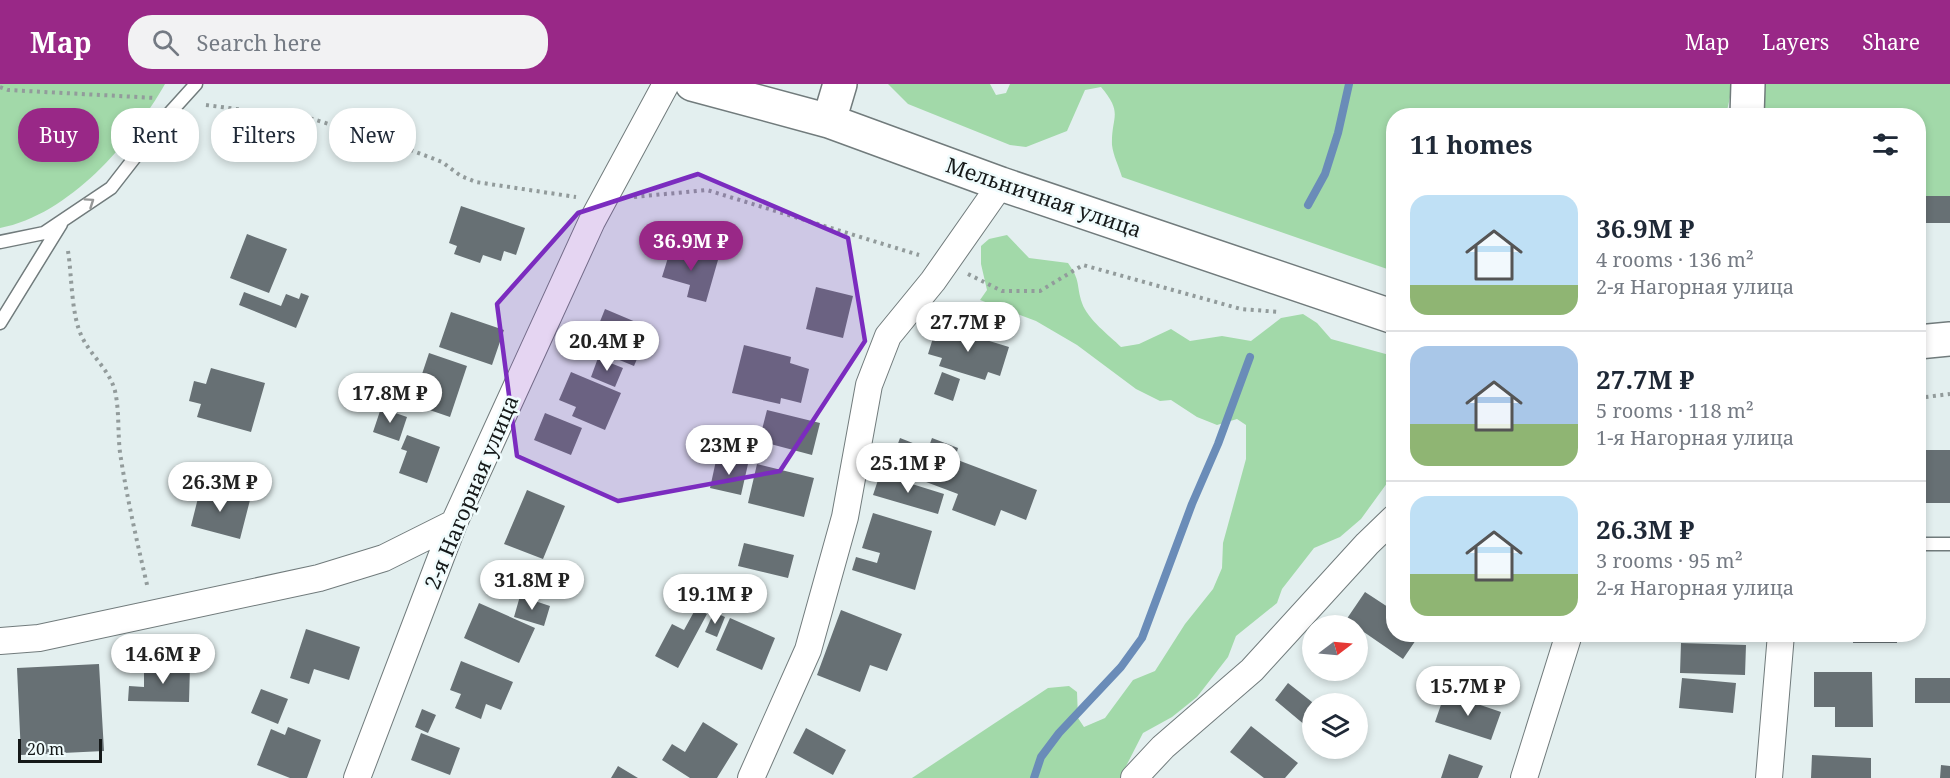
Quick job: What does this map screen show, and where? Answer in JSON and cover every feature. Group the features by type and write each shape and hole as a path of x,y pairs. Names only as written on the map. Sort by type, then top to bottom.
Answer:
{"main road":[{"name":"Мельничная улица","path":"692,84 829,120 1001,184 1386,314"},
{"path":"829,120 840,84"},
{"path":"1747,108 1748,84"},
{"path":"1926,341 1950,339"}],"street":[{"name":"2-я Нагорная улица","path":"357,778 454,523 603,202 666,84"},
{"path":"751,778 808,650 845,517 869,385 888,336 945,263 1001,184"},
{"path":"0,641 39,638 319,578 384,558 454,523"},
{"path":"1134,778 1163,747 1251,670 1386,526"},
{"path":"1524,778 1566,642"},
{"path":"1769,778 1780,642"}],"lane":[{"path":"0,242 44,233 111,188 196,84"},
{"path":"0,323 63,220"},
{"path":"1926,544 1950,544"}],"path":[{"path":"0,87 8,90 147,97 313,119 442,162 461,176 477,182 603,202 673,192 707,190 945,263 1002,291 1041,291 1083,265 1241,309 1291,314"},
{"path":"63,220 72,290 81,334 90,352 104,367 114,389 121,457 153,613"},
{"path":"1926,397 1950,394"}],"highlighted area":[{"path":"698,174 848,238 865,341 780,471 618,501 517,456 497,304 578,213"}],"green space":[{"path":"0,84 165,84 150,108 111,108 111,157 96,173 50,208 26,220 0,228"},
{"path":"888,84 990,84 996,95 1006,93 1010,84 1733,84 1728,108 1386,108 1386,269 1122,177 1112,145 1114,110 1101,87 1085,90 1067,131 1026,147 1010,145 908,104"},
{"path":"1758,84 1950,84 1950,196 1926,196 1926,108 1757,108"},
{"path":"1007,235 1029,258 1068,263 1077,279 1085,309 1121,347 1139,344 1171,329 1190,341 1222,336 1251,341 1281,318 1303,314 1317,323 1331,339 1386,354 1386,485 1361,519 1340,537 1314,548 1282,589 1277,603 1236,636 1228,657 1197,697 1172,717 1143,733 1120,778 912,778 1048,688 1069,686 1077,692 1078,718 1084,727 1105,718 1133,680 1155,671 1185,624 1213,589 1222,568 1223,543 1246,459 1246,425 1237,419 1217,425 1197,417 1171,400 1160,401 1136,389 1077,345 1036,321 980,300 987,290 981,264 981,246 989,239"}],"building":[{"path":"1926,196 1950,196 1950,223 1926,223"},
{"path":"461,206 525,228 516,255 504,251 501,261 483,255 480,263 454,254 457,246 449,243"},
{"path":"247,234 287,249 269,293 230,278"},
{"path":"671,248 718,260 706,302 687,297 690,285 662,277"},
{"path":"816,287 853,296 843,338 806,329"},
{"path":"244,292 281,306 286,294 299,299 301,293 309,296 296,328 239,305"},
{"path":"605,309 650,328 634,366 605,354 610,340 595,334"},
{"path":"451,312 504,330 492,365 439,347"},
{"path":"937,325 1009,347 1000,376 988,372 985,380 939,366 942,358 928,354"},
{"path":"744,345 791,357 790,363 809,369 801,403 781,398 780,404 732,393"},
{"path":"429,353 467,366 450,417 412,404"},
{"path":"598,358 623,368 615,387 591,377"},
{"path":"211,368 265,383 251,432 197,417 201,404 189,401 194,381 206,384"},
{"path":"571,372 621,393 605,430 572,416 576,407 559,400"},
{"path":"942,372 960,379 953,401 934,394"},
{"path":"381,408 407,417 399,441 373,432"},
{"path":"767,410 820,423 812,455 759,441"},
{"path":"545,413 582,428 571,455 534,440"},
{"path":"407,435 440,447 427,483 399,473 407,451 401,449"},
{"path":"900,438 928,449 932,438 958,448 955,459 1037,490 1026,520 1001,510 995,526 952,510 958,494 889,468"},
{"path":"1926,450 1950,450 1950,503 1926,503"},
{"path":"717,456 748,464 741,495 710,488"},
{"path":"757,464 814,478 804,517 748,503"},
{"path":"880,474 944,494 938,514 873,495"},
{"path":"201,486 250,500 240,539 191,526"},
{"path":"527,490 565,506 543,559 504,544"},
{"path":"873,513 932,531 915,590 852,570 856,557 877,563 880,553 862,548"},
{"path":"744,543 794,555 788,578 738,566"},
{"path":"1365,592 1386,606 1386,642 1415,642 1403,659 1368,635 1368,615 1349,615"},
{"path":"520,596 550,606 544,626 514,617"},
{"path":"479,603 535,628 519,663 464,638"},
{"path":"696,608 707,614 678,668 655,656 672,624 684,630"},
{"path":"841,610 902,634 887,671 870,665 860,692 817,675"},
{"path":"714,612 725,617 717,637 705,632"},
{"path":"730,618 775,638 762,670 716,650"},
{"path":"306,629 360,647 349,680 314,669 309,684 290,678"},
{"path":"1853,642 1897,642 1897,643"},
{"path":"1681,643 1746,645 1745,675 1680,673"},
{"path":"461,661 513,682 501,710 486,704 481,719 455,708 461,694 450,690"},
{"path":"99,664 104,751 21,755 17,668"},
{"path":"144,665 190,666 189,702 128,701 129,686 144,687"},
{"path":"1814,672 1872,672 1873,727 1835,727 1835,707 1814,707"},
{"path":"1682,678 1736,683 1733,713 1679,708"},
{"path":"1915,678 1950,678 1950,703 1915,703"},
{"path":"1288,683 1302,694 1302,723 1275,700"},
{"path":"261,689 288,699 278,724 251,713"},
{"path":"1445,693 1501,712 1491,740 1435,722"},
{"path":"422,709 436,715 428,733 415,727"},
{"path":"703,722 738,744 717,778 690,778 662,760 672,744 685,752"},
{"path":"1251,726 1298,763 1285,778 1264,778 1230,752"},
{"path":"288,727 321,740 307,778 290,778 257,765 271,729 285,735"},
{"path":"806,728 846,750 833,775 793,753"},
{"path":"421,733 460,748 450,775 411,760"},
{"path":"1449,754 1483,766 1478,778 1441,778"},
{"path":"1812,755 1871,758 1871,778 1811,778"},
{"path":"1941,765 1950,766 1950,778 1940,778"},
{"path":"618,766 638,778 611,778"}],"waterway":[{"path":"1308,205 1325,174 1338,133 1349,84"},
{"path":"1034,778 1041,757 1059,733 1121,667 1142,638 1250,357"}]}
